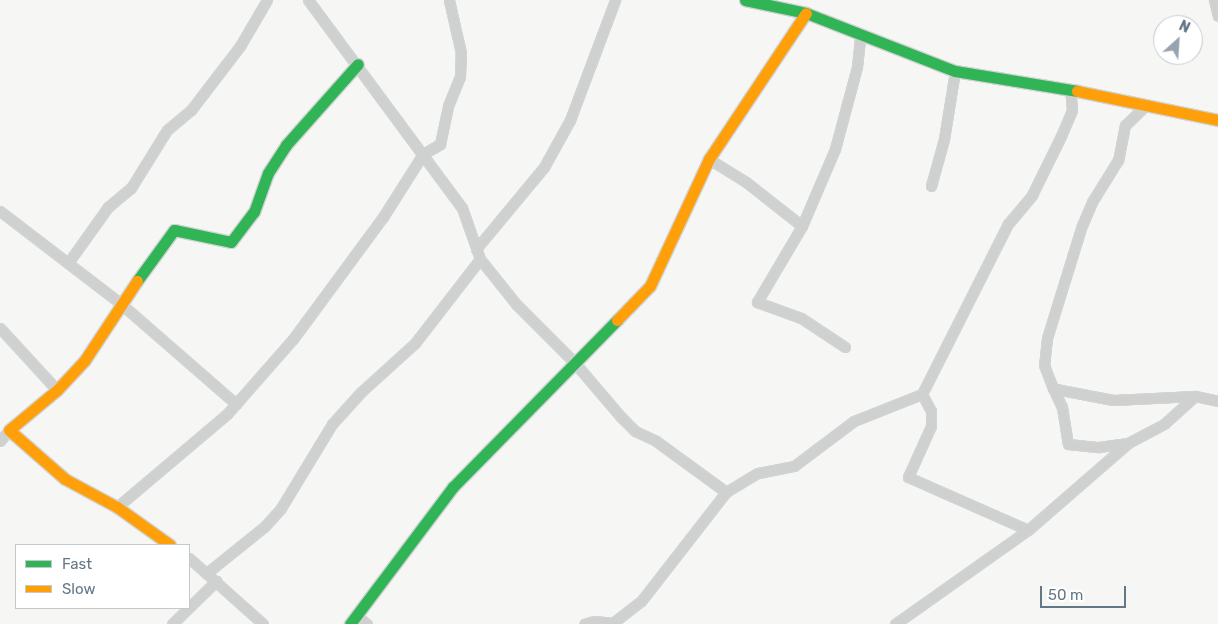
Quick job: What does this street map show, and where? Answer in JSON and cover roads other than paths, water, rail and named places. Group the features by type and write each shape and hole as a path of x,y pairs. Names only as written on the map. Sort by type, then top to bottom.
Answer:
{"street":[{"path":"68,263 108,207 131,188 167,130 191,110 240,46 267,0"},
{"path":"308,0 358,64 462,208 480,258 516,304 574,362 635,431 656,441 726,492"},
{"path":"117,508 222,420 293,340 341,276 424,154 440,144 448,106 460,76 461,53 449,0"},
{"path":"476,249 544,167 570,120 615,0"},
{"path":"745,0 806,13 860,36 955,71 1070,89 1218,120"},
{"path":"1214,0 1218,16"},
{"path":"367,624 354,620 453,487 650,286 709,159 791,40 806,13"},
{"path":"845,347 801,318 757,302 802,226 838,140 857,67 860,36"},
{"path":"0,441 9,430 57,390 85,360 120,303 174,230 231,242 254,212 268,173 286,145 358,64"},
{"path":"931,186 944,139 955,71"},
{"path":"584,624 594,621 613,623 641,601 726,492 758,473 794,466 854,421 922,394 1008,224 1032,195 1061,136 1072,110 1070,89"},
{"path":"1128,443 1091,447 1068,444 1062,407 1046,376 1043,353 1082,225 1092,202 1118,160 1125,125 1145,106"},
{"path":"709,159 746,182 802,226"},
{"path":"0,211 120,303 236,404"},
{"path":"208,572 265,526 280,508 332,424 361,392 415,342 480,258"},
{"path":"0,328 57,390"},
{"path":"1052,388 1113,400 1195,396 1218,400"},
{"path":"922,394 931,411 931,426 907,472 908,477 1028,530"},
{"path":"895,624 1028,530 1128,443 1164,424 1195,396"},
{"path":"9,430 66,479 117,508 169,544"},
{"path":"190,559 208,572 263,624"},
{"path":"190,606 216,581"},
{"path":"172,624 187,609"}]}
